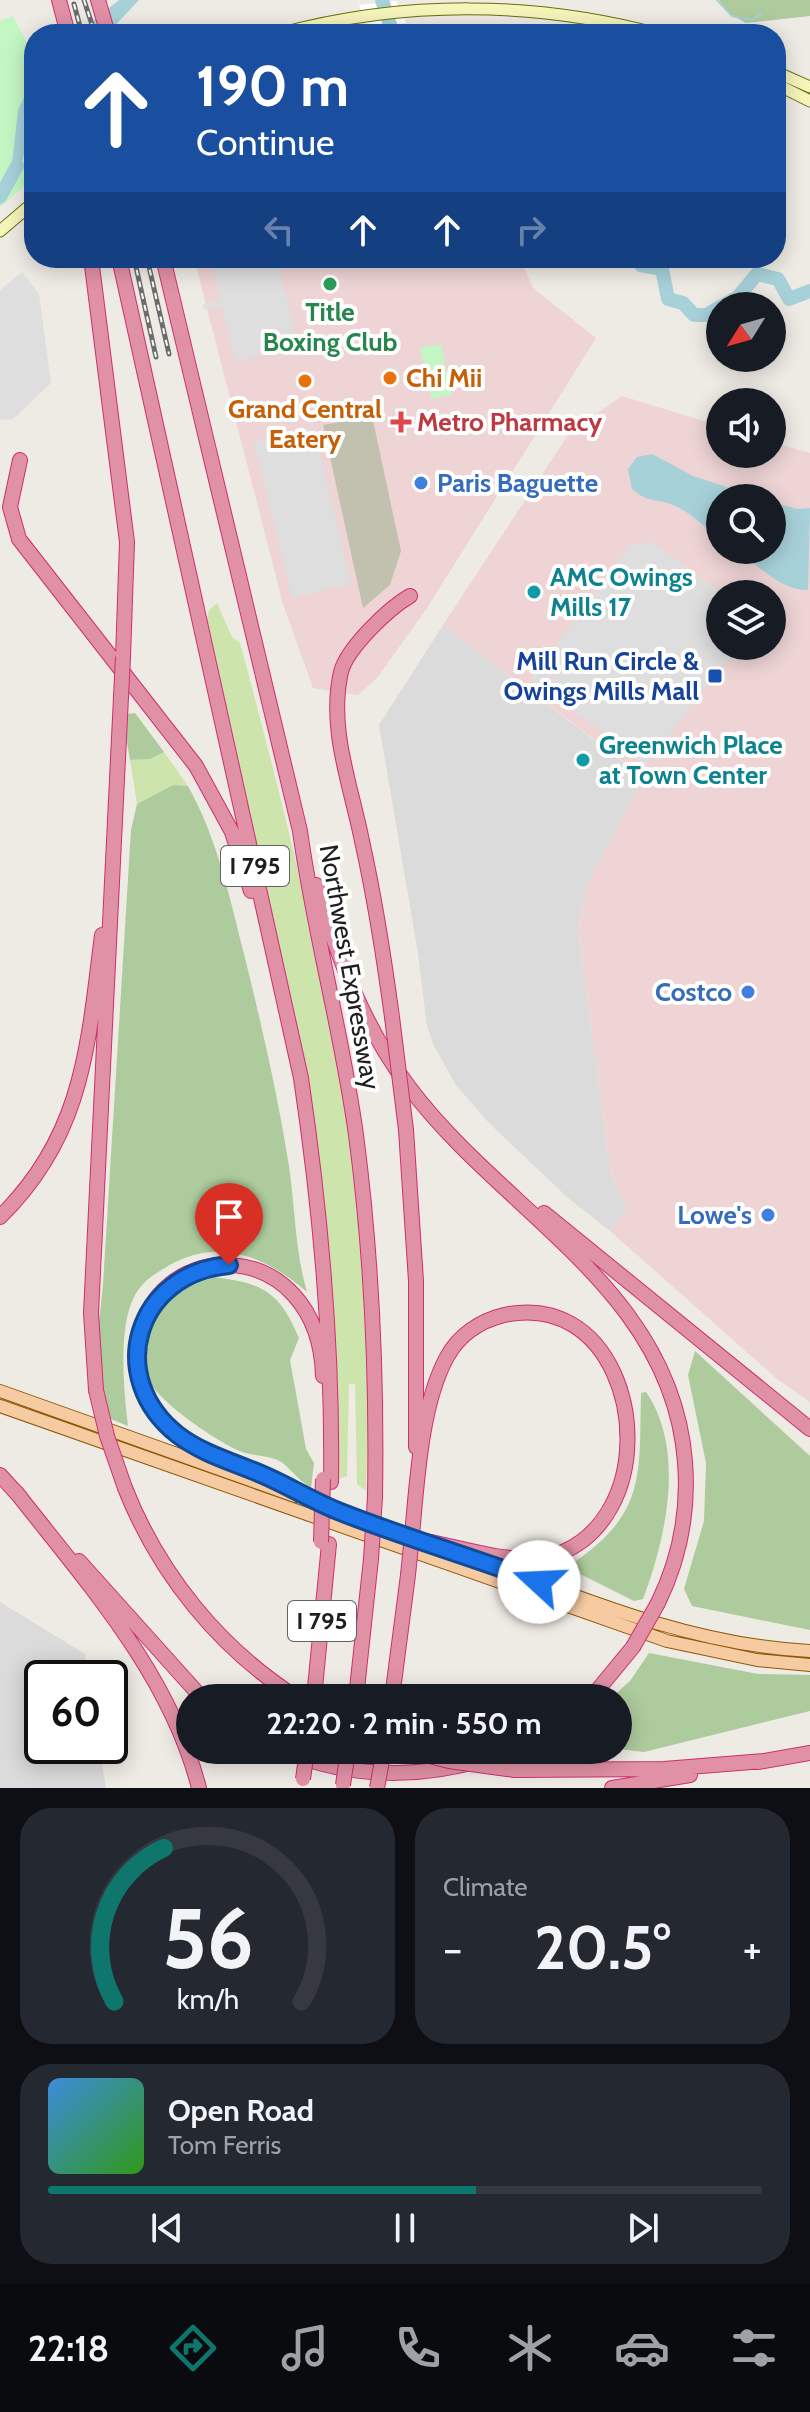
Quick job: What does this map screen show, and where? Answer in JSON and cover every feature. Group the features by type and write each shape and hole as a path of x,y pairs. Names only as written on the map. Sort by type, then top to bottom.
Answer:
{"highway":[{"path":"98,0 105,24"},
{"path":"56,5 64,24"},
{"path":"92,268 127,542 91,1313 96,1390 107,1436 125,1488 153,1548 194,1606 255,1668 277,1684"},
{"name":"I 795","path":"121,268 291,1026 310,1143 324,1266 331,1369 325,1543 316,1684"},
{"name":"Northwest Expressway","path":"165,268 300,831 356,1132 374,1318 375,1497 358,1684"},
{"path":"20,460 10,507 19,539 180,744 210,788 240,854 282,1010 291,1026"},
{"path":"410,596 399,602 354,647 342,668 337,700 338,735 362,841 392,1017 406,1130 416,1281 415,1508"},
{"path":"300,831 333,940 359,1005 409,1087 459,1145 614,1293 662,1368 682,1435 686,1489 676,1560 658,1603 633,1647 603,1684"},
{"path":"0,1217 51,1154 77,1095 88,1040 114,839"},
{"path":"459,1145 810,1429"},
{"path":"327,1480 322,1367 311,1318 293,1291 265,1273 229,1265 207,1267 173,1284 151,1308 138,1341 136,1362 140,1381 152,1407 175,1433 211,1455 260,1473 338,1511"},
{"path":"394,1684 415,1508 434,1390 446,1358 463,1337 496,1317 532,1313 568,1323 597,1347 622,1393 629,1431 623,1479 609,1510 594,1531 574,1547 539,1558 496,1555 426,1541"},
{"path":"0,1475 189,1684"},
{"path":"16,1492 151,1673 182,1735 199,1788"},
{"path":"612,1788 810,1753"},
{"path":"471,1764 515,1770 664,1769 764,1761"},
{"path":"325,1764 399,1773 466,1764"},
{"path":"343,1786 346,1764"},
{"path":"377,1788 381,1764"}],"main road":[{"path":"320,24 401,12 486,8 546,12 607,24"},
{"path":"786,76 810,87"},
{"path":"786,89 810,101"},
{"path":"0,231 24,211"},
{"path":"0,1391 665,1626 753,1645 810,1651"},
{"path":"0,1406 667,1641 757,1660 810,1665"}],"shaded area":[{"path":"197,268 524,268 533,288 596,338 427,608 377,678 358,695 313,688 283,604"},
{"path":"213,268 279,268 298,348 235,362 222,307 204,310 203,304 220,300"},
{"path":"22,272 39,294 51,383 13,419 5,420 0,419 0,290"},
{"path":"622,396 706,422 706,468 786,468 786,446 810,453 810,1402 776,1378 610,1231 627,1210 611,1174 578,929 589,880 644,777 443,625 570,432"},
{"path":"372,416 401,551 390,585 363,608 323,425"},
{"path":"314,428 351,583 292,598 254,442"},
{"path":"650,540 706,582 706,660 729,660 646,765 531,678 632,543 646,545"},
{"path":"443,625 644,778 589,880 578,929 611,1174 627,1210 610,1231 567,1197 489,1123 456,1085 434,1046 427,1026 418,953 379,725"},
{"path":"0,1602 85,1654 86,1660 24,1660 24,1764 102,1764 106,1788 0,1788"}],"green space":[{"path":"719,0 810,0 810,16 746,23 727,12"},
{"path":"13,16 24,37 24,187 0,207 0,21"},
{"path":"441,344 452,395 432,399 420,348"},
{"path":"217,603 232,637 240,643 272,765 316,949 351,1134 362,1222 367,1312 366,1491 357,1484 355,1384 349,1384 347,1476 337,1480 335,1343 287,990 207,619 209,610"},
{"path":"135,713 164,752 150,759 130,760 126,737 128,714"},
{"path":"164,752 188,786 173,785 137,804 130,760 150,759"},
{"path":"173,785 188,786 207,827 228,892 280,1114 307,1292 259,1260 223,1252 205,1252 187,1257 152,1276 133,1299 125,1328 123,1362 128,1426 106,1417 97,1340 131,830 137,804"},
{"path":"215,1277 258,1287 277,1300 292,1322 299,1338 290,1360 306,1449 314,1463 311,1488 279,1461 237,1450 195,1425 165,1400 144,1374 141,1362 143,1351 160,1311 183,1290"},
{"path":"695,1351 810,1456 810,1630 692,1606 684,1589 704,1521 706,1463 688,1375"},
{"path":"646,1392 666,1440 668,1494 665,1522 651,1575 643,1599 634,1601 578,1573 570,1565 595,1546 626,1510 638,1470 641,1393"},
{"path":"649,1653 758,1674 810,1675 810,1711 644,1752 632,1751 632,1684 627,1684"}],"water":[{"path":"119,0 139,0 116,24 89,24"},
{"path":"24,97 24,151 17,178 10,182 18,110"},
{"path":"652,454 693,476 717,484 706,484 706,528 680,508 643,497 632,489 628,469 637,457"},
{"path":"786,506 810,508 808,590 788,586 786,580 777,580 754,564 786,564"}],"pier":[{"path":"396,1 406,23 366,24 359,5"}],"waterway":[{"path":"382,0 390,24"},
{"path":"717,0 732,16 753,20 761,14"},
{"path":"0,197 17,166"},
{"path":"657,268 662,269 668,299 683,303 694,315 706,315"},
{"path":"742,292 757,274 778,279 785,292"},
{"path":"786,294 789,299 810,291"}],"railway":[{"path":"84,0 92,24"},
{"path":"74,4 79,24"},
{"path":"136,268 156,357"},
{"path":"149,268 169,354"}],"place":[{"name":"Title Boxing Club","path":"330,284"},
{"name":"Chi Mii","path":"390,378"},
{"name":"Grand Central Eatery","path":"305,381"},
{"name":"Metro Pharmacy","path":"401,422"},
{"name":"Paris Baguette","path":"421,483"},
{"name":"AMC Owings Mills 17","path":"534,592"},
{"name":"Mill Run Circle & Owings Mills Mall","path":"715,676"},
{"name":"Greenwich Place at Town Center","path":"583,760"},
{"name":"Costco","path":"748,992"},
{"name":"Lowe's","path":"768,1215"}],"route":[{"path":"229,1265 207,1267 173,1284 161,1294 142,1325 136,1362 140,1381 145,1396 169,1428 211,1455 260,1473 338,1511 539,1582"}]}
